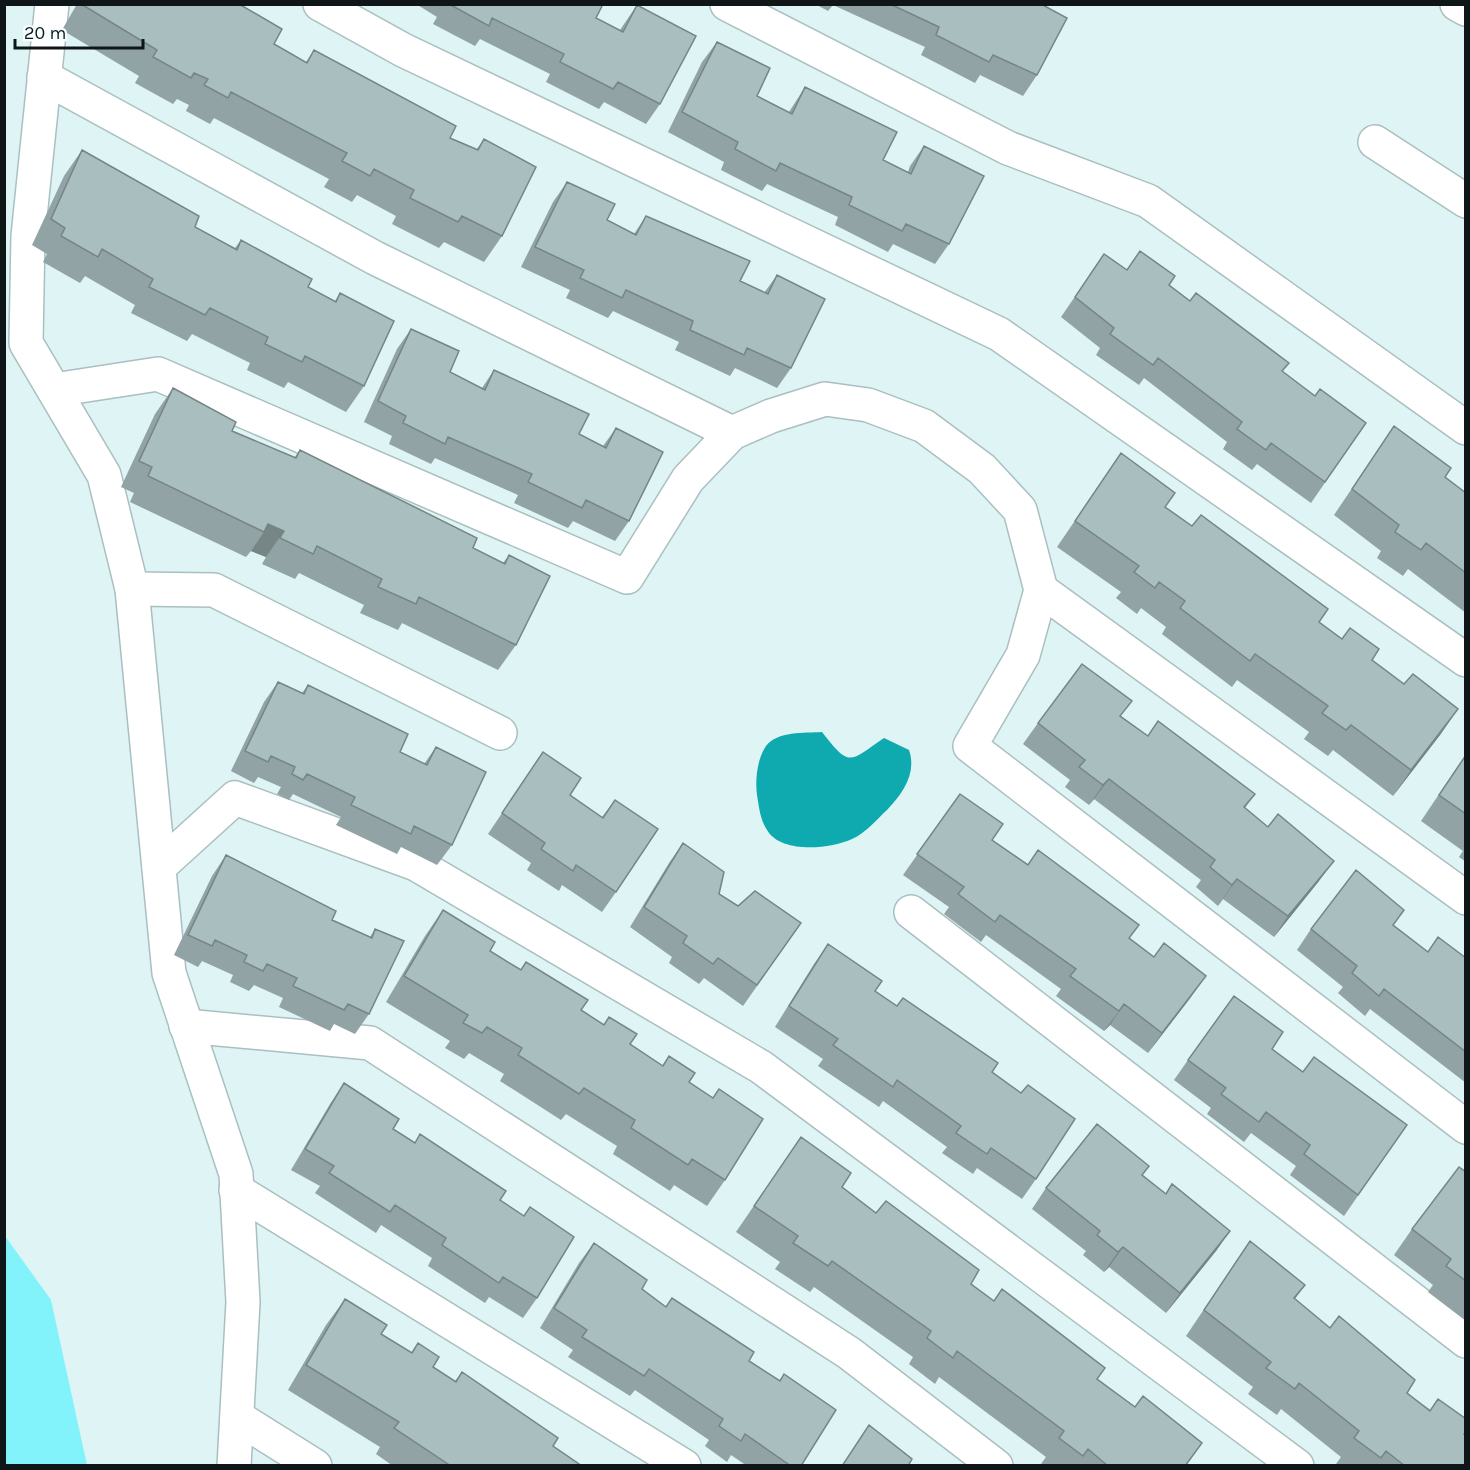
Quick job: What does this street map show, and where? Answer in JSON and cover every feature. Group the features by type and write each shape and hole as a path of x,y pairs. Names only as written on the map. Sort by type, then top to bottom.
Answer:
{"street":[{"path":"52,4 28,236 26,342 104,475 132,589 169,973 236,1174 243,1302 234,1466"},
{"path":"320,4 403,50 999,334 1466,660"},
{"path":"727,4 1008,148 1148,201 1466,428"},
{"path":"1457,4 1466,9"},
{"path":"44,77 375,258 732,433"},
{"path":"1375,142 1466,201"},
{"path":"54,390 158,374 627,577 688,479 732,433 771,416 825,399 868,405 924,426 982,469 1020,510 1041,590 1023,655 970,746 1466,1127"},
{"path":"132,589 214,590 500,733"},
{"path":"1041,590 1466,898"},
{"path":"159,867 235,798 416,864 761,1067 1297,1466"},
{"path":"911,912 1466,1341"},
{"path":"186,1026 370,1042 849,1353 996,1466"},
{"path":"236,1190 684,1466"},
{"path":"237,1417 315,1466"}],"shaded area":[{"path":"822,732 839,752 850,758 884,738 909,750 910,775 903,790 893,803 871,826 857,836 843,842 819,847 783,843 767,830 760,813 756,783 761,757 771,741 784,735"},
{"path":"5,1236 51,1300 87,1465 5,1465"}],"building":[{"path":"81,4 239,4 282,29 274,44 307,63 314,50 456,126 450,138 478,150 484,139 536,167 502,236 462,216 458,222 410,198 414,190 374,169 370,176 342,161 347,153 231,92 228,98 204,85 208,79 194,73 191,78 153,57 157,50"},
{"path":"449,4 603,4 596,18 623,32 637,5 696,36 660,104 618,82 613,89 560,62 564,54 492,18 489,26"},
{"path":"890,4 1041,4 1067,18 1037,75 993,55 989,62 936,35 939,27"},
{"path":"717,42 770,68 757,96 792,114 805,87 897,132 883,160 911,174 924,146 984,176 949,244 906,224 902,231 849,205 852,197 780,163 776,171 735,149 738,142 682,112"},
{"path":"82,150 199,216 195,227 237,250 241,240 312,279 308,287 336,302 340,293 394,321 364,386 305,356 302,362 265,344 268,337 210,308 205,315 149,287 153,279 102,249 98,257 61,236 65,228 51,219"},
{"path":"567,182 615,204 607,220 636,235 646,216 750,261 740,281 768,294 777,275 825,299 791,368 747,348 744,355 690,330 693,321 626,290 622,298 580,278 584,270 535,247"},
{"path":"1140,251 1175,276 1169,285 1190,301 1196,293 1289,363 1282,371 1315,396 1320,389 1366,423 1325,482 1271,443 1266,450 1237,429 1242,422 1158,358 1153,365 1110,334 1114,328 1075,297 1104,254 1127,270"},
{"path":"411,329 459,351 450,372 485,390 494,370 589,414 579,434 606,448 616,428 663,452 629,521 586,500 582,508 528,482 532,474 448,437 445,444 403,423 406,416 378,401"},
{"path":"173,388 236,422 232,431 296,458 300,450 477,538 473,548 505,564 509,555 550,576 516,645 419,597 416,604 378,587 382,579 317,546 313,554 280,538 284,531 268,524 264,532 148,476 152,467 139,461"},
{"path":"1394,426 1451,468 1445,477 1466,493 1466,573 1426,543 1421,550 1395,532 1399,525 1352,489"},
{"path":"1121,453 1175,493 1165,507 1192,526 1201,515 1328,609 1319,622 1342,639 1350,628 1379,649 1372,660 1404,684 1413,674 1458,709 1411,770 1351,725 1346,730 1322,713 1328,706 1255,654 1250,661 1180,608 1185,601 1159,582 1155,588 1134,572 1139,566 1075,521"},
{"path":"1082,664 1132,701 1120,716 1148,736 1158,721 1255,794 1244,807 1268,827 1278,814 1334,861 1288,916 1237,879 1232,885 1210,867 1215,860 1109,779 1103,785 1079,767 1085,760 1038,723"},
{"path":"278,682 304,694 308,685 408,734 400,752 427,765 436,747 486,772 452,845 414,826 411,834 351,805 355,797 307,774 303,780 292,774 295,767 271,756 268,762 245,751"},
{"path":"543,752 581,778 570,795 603,818 615,800 658,829 616,892 576,865 573,871 541,849 545,843 502,813"},
{"path":"1466,755 1466,814 1439,795"},
{"path":"960,794 1003,824 992,840 1028,865 1038,850 1139,925 1129,938 1154,957 1164,943 1206,976 1162,1033 1124,1004 1119,1011 1070,976 1076,969 1000,915 995,922 958,894 964,887 917,854"},
{"path":"683,843 724,872 719,894 738,906 755,891 801,923 757,985 718,958 713,964 683,943 687,936 644,907"},
{"path":"226,855 336,911 332,920 372,938 375,929 404,941 369,1014 348,1004 344,1010 293,986 297,978 267,964 263,971 244,962 247,955 215,940 212,946 188,935"},
{"path":"1356,870 1404,910 1393,925 1428,952 1438,937 1466,958 1466,1052 1384,989 1379,996 1352,973 1357,966 1311,929"},
{"path":"443,910 495,942 490,951 521,970 526,962 588,1000 581,1010 604,1025 609,1017 637,1034 630,1044 663,1066 669,1056 695,1073 689,1082 713,1098 719,1089 763,1119 725,1180 692,1159 688,1165 631,1128 635,1120 584,1088 579,1094 518,1055 522,1048 487,1027 482,1033 463,1023 468,1015 404,976"},
{"path":"828,944 882,981 875,991 897,1006 903,998 998,1063 992,1072 1021,1093 1028,1085 1075,1119 1036,1179 991,1148 987,1154 956,1133 961,1126 897,1080 893,1087 833,1045 838,1039 789,1006"},
{"path":"1234,996 1283,1032 1272,1049 1303,1072 1314,1057 1407,1125 1358,1195 1304,1154 1310,1145 1266,1112 1259,1122 1221,1094 1226,1088 1188,1060"},
{"path":"344,1083 399,1119 393,1129 415,1143 420,1134 506,1191 500,1200 524,1216 530,1207 574,1237 537,1298 503,1277 499,1283 442,1245 446,1238 395,1205 390,1212 329,1173 334,1166 305,1149"},
{"path":"1097,1124 1149,1166 1142,1175 1166,1194 1172,1184 1230,1231 1180,1293 1123,1247 1118,1252 1097,1235 1100,1231 1046,1188"},
{"path":"801,1137 851,1173 842,1187 876,1213 886,1201 979,1270 971,1284 994,1301 1002,1289 1105,1368 1097,1379 1135,1407 1143,1396 1202,1443 1185,1466 1108,1466 1088,1449 1083,1456 1059,1438 1064,1431 957,1351 953,1358 927,1338 931,1331 832,1261 828,1266 793,1243 798,1236 754,1206"},
{"path":"1459,1167 1466,1172 1466,1281 1446,1266 1451,1259 1412,1229"},
{"path":"1250,1241 1305,1285 1294,1298 1330,1328 1339,1316 1415,1380 1407,1393 1430,1411 1438,1399 1466,1419 1464,1434 1466,1436 1466,1466 1405,1466 1386,1451 1381,1458 1354,1438 1359,1431 1299,1383 1295,1389 1266,1368 1271,1362 1204,1310"},
{"path":"594,1243 647,1280 642,1289 666,1307 672,1298 754,1352 749,1361 780,1381 784,1374 836,1410 801,1466 791,1466 745,1434 741,1441 719,1426 723,1419 649,1369 644,1376 582,1337 587,1330 554,1308"},
{"path":"345,1299 387,1325 381,1334 412,1353 418,1343 439,1357 433,1367 456,1382 462,1372 558,1438 553,1446 582,1466 451,1466 394,1428 399,1422 306,1365"},
{"path":"869,1425 912,1459 908,1466 842,1466"}]}
